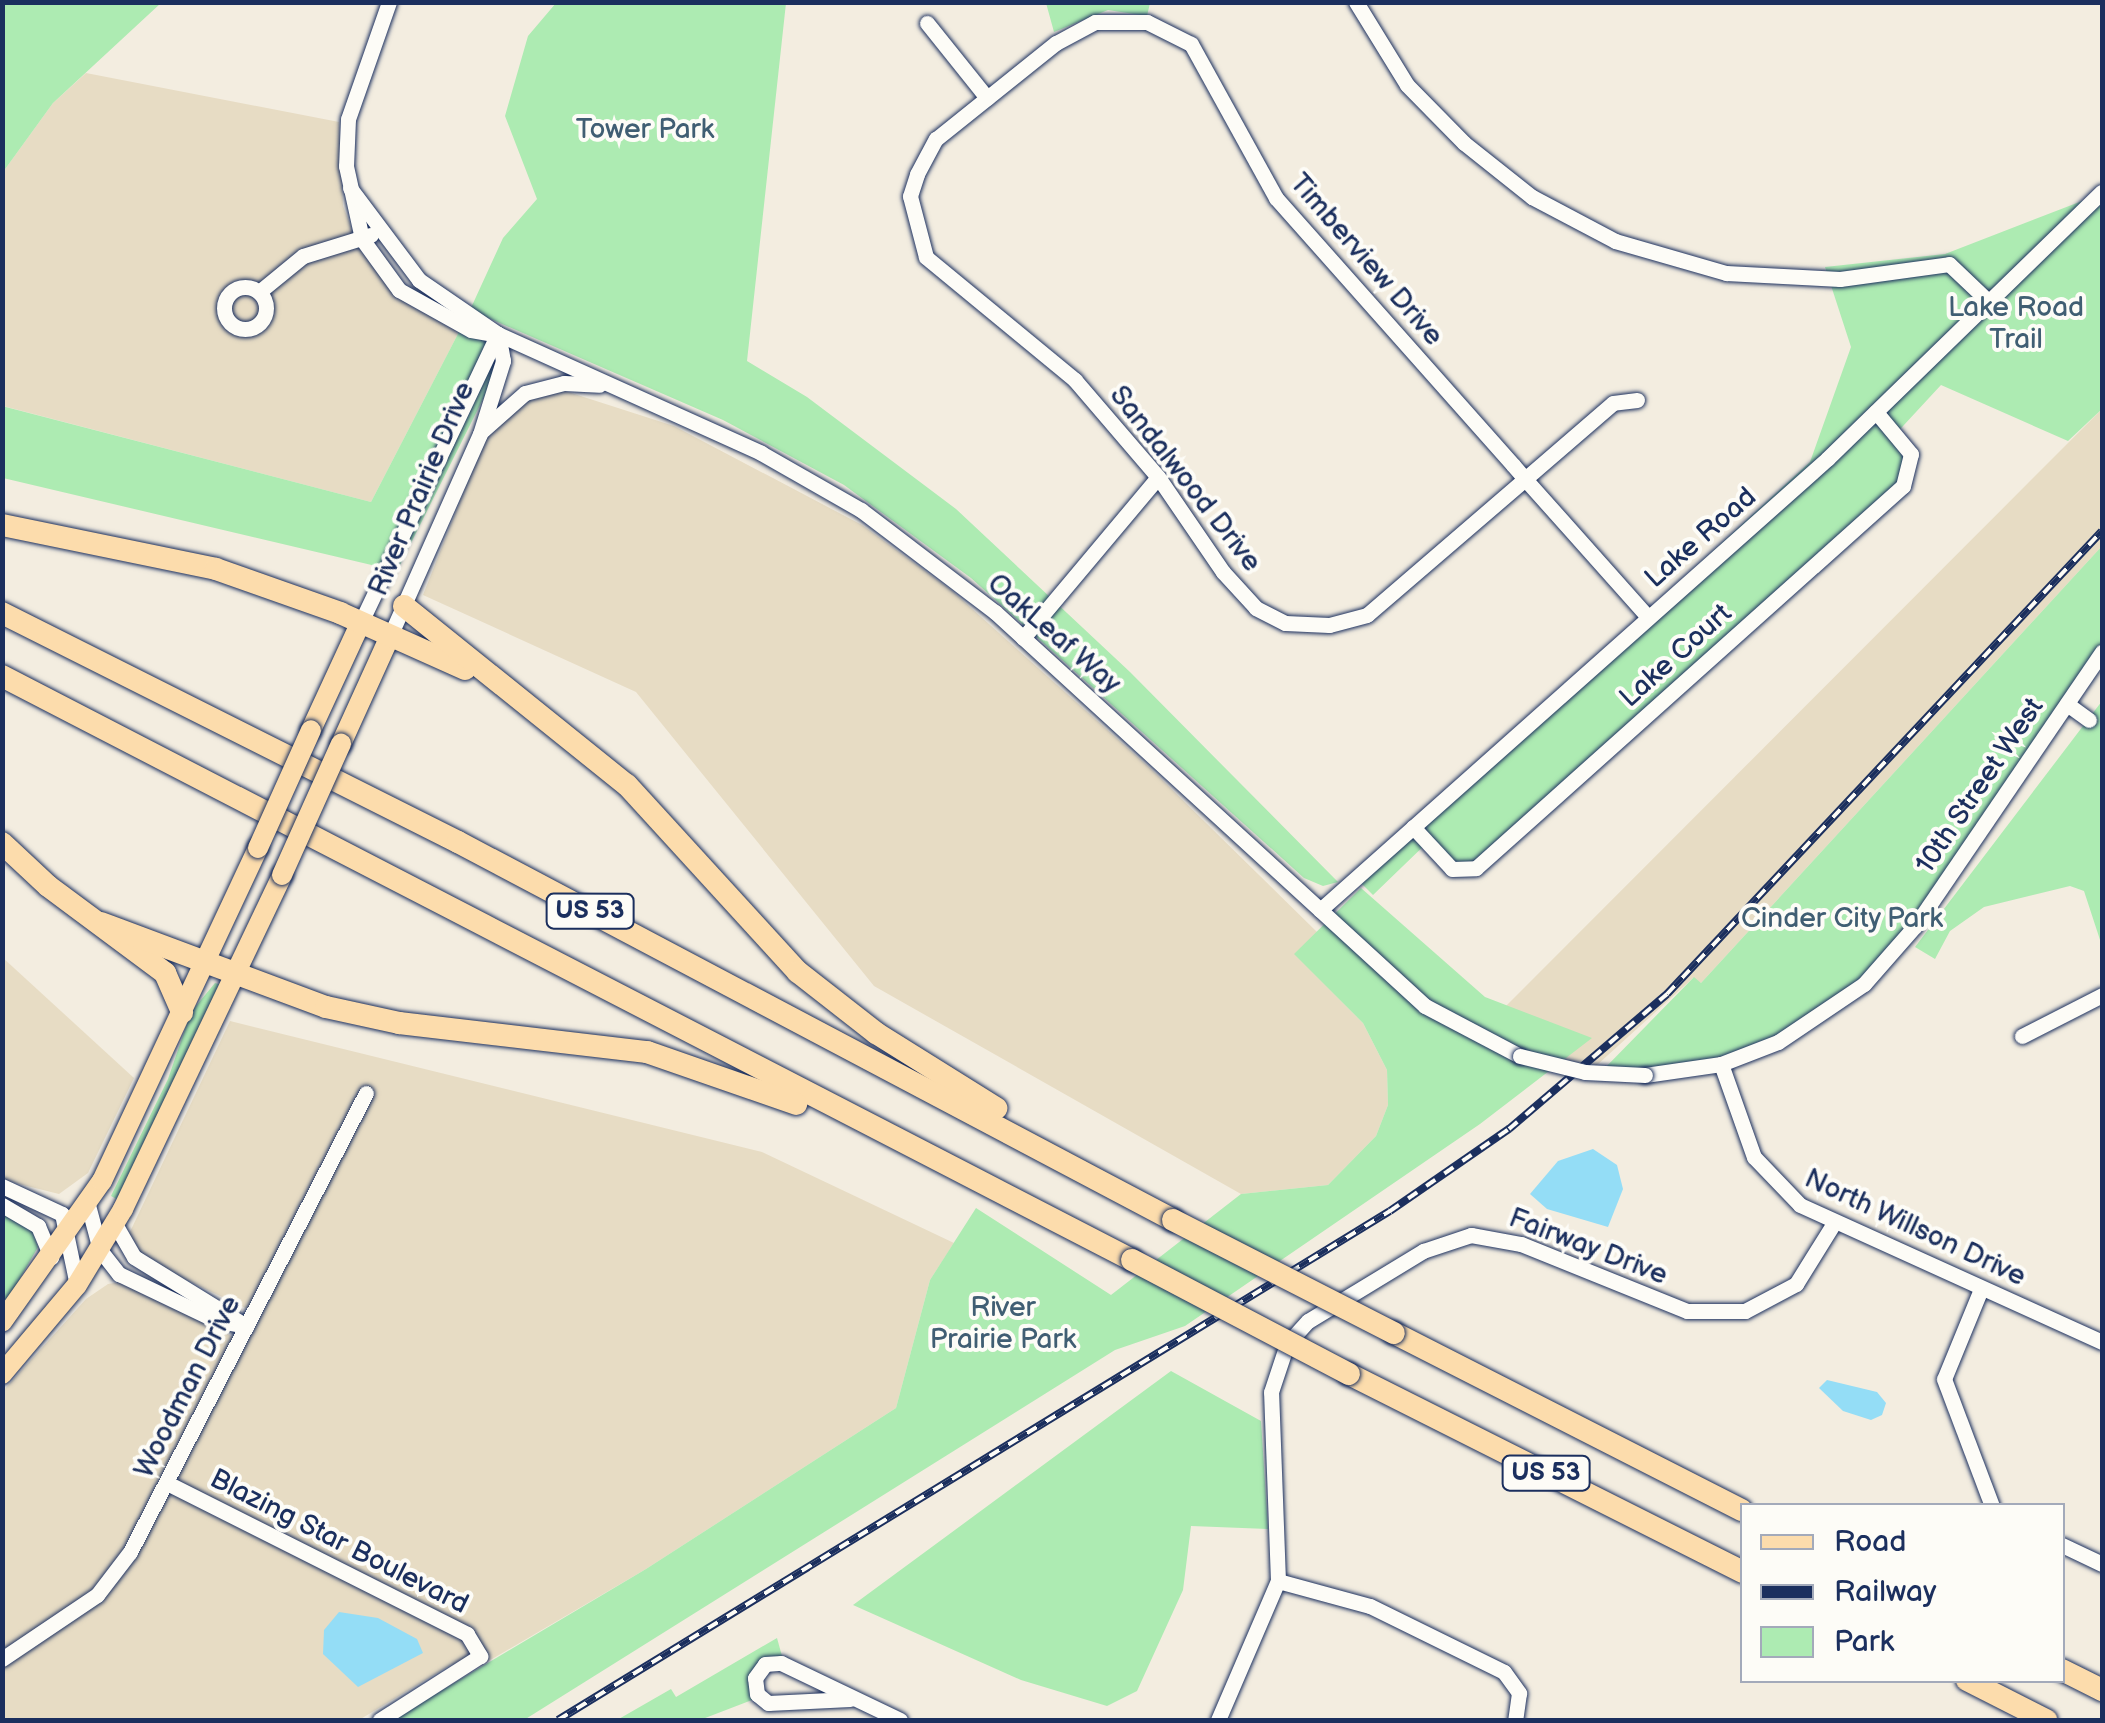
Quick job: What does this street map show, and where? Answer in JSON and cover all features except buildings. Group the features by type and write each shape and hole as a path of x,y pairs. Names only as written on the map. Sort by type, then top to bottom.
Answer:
{"highway":[{"path":"2,525 216,568 360,622 484,675"},
{"path":"404,606 484,675 548,716 628,786 759,936 810,983 1071,1163"},
{"name":"US 53","path":"2,613 458,842 1173,1220 1740,1509"},
{"name":"US 53","path":"2,676 884,1135 1740,1571"},
{"path":"2,843 170,978 182,1012"},
{"path":"102,923 235,978 379,1020 647,1052 884,1135"},
{"path":"2065,1672 2102,1690"},
{"path":"1973,1683 2046,1720"}],"main road":[{"name":"River Prairie Drive","path":"2,1322 88,1205 204,966 360,622"},
{"name":"River Prairie Drive","path":"2,1374 77,1284 115,1224 235,978 390,636"}],"street":[{"path":"389,2 352,98 350,188 362,239 399,290 471,330 498,334"},
{"path":"1356,2 1407,85 1464,143 1532,197 1615,241 1726,273 1840,278 1949,264 1989,302"},
{"path":"928,22 987,98"},
{"name":"Timberview Drive","path":"987,98 1056,43 1095,22 1147,22 1191,44 1276,198 1648,617"},
{"name":"Sandalwood Drive","path":"987,98 936,139 917,174 910,196 926,257 1074,380 1158,477 1256,608 1286,623 1329,625 1367,616 1614,404 1638,400"},
{"path":"350,188 379,232 419,280 498,334"},
{"name":"Lake Road","path":"1320,910 1876,412 2102,192"},
{"path":"259,292 303,256 379,232"},
{"name":"OakLeaf Way","path":"498,334 761,452 861,510 1023,638 1426,1006 1520,1056"},
{"name":"River Prairie Drive","path":"390,636 480,434 503,362 498,334"},
{"name":"River Prairie Drive","path":"360,622 498,334"},
{"path":"480,434 525,393 564,383 608,385"},
{"name":"Lake Court","path":"1413,827 1452,869 1476,868 1903,486 1911,454 1876,412"},
{"path":"1023,638 1158,477"},
{"name":"10th Street West","path":"1520,1056 1585,1072 1645,1075 1722,1064 1813,1023 1880,969 2102,652"},
{"path":"2067,704 2088,720"},
{"path":"2022,1036 2102,995"},
{"name":"North Willson Drive","path":"1722,1064 1742,1131 1768,1178 1834,1224 2102,1342"},
{"name":"Woodman Drive","path":"2,1659 97,1595 130,1552 366,1094"},
{"path":"2,1186 56,1208 70,1232 77,1284"},
{"path":"2,1205 38,1226 52,1258"},
{"path":"88,1205 100,1250 119,1274 215,1320 246,1326"},
{"path":"115,1224 134,1258 246,1326"},
{"name":"Fairway Drive","path":"1218,1720 1278,1581 1270,1392 1287,1344 1308,1322 1423,1251 1471,1236 1521,1244 1688,1311 1745,1311 1796,1284 1834,1224"},
{"path":"1981,1288 1944,1379 1991,1503"},
{"name":"Blazing Star Boulevard","path":"167,1483 467,1634 480,1656 380,1720"},
{"path":"2065,1546 2102,1564"},
{"path":"1278,1581 1370,1606 1504,1672 1520,1693 1515,1720"},
{"path":"850,1699 768,1702 757,1694 755,1678 765,1664 782,1663 900,1720"}],"shaded area":[{"path":"86,73 339,122 343,206 361,251 391,289 459,332 371,502 3,406 3,172 53,103"},
{"path":"562,390 674,426 862,525 951,590 1152,770 1317,932 1295,954 1363,1023 1387,1070 1388,1105 1376,1136 1328,1185 1241,1194 874,986 636,692 423,595 485,438 532,398"},
{"path":"2102,409 2102,546 1701,983 1693,978 1597,1065 1572,1062 1483,1029"},
{"path":"2,957 134,1078 88,1173 59,1194 3,1180"},
{"path":"230,1021 762,1152 954,1243 930,1280 896,1408 646,1569 463,1676 452,1664 359,1720 3,1720 3,1391 86,1299 108,1284 120,1282 246,1343 260,1315 142,1259 128,1236"}],"green space":[{"path":"3,2 161,3 53,103 3,172"},
{"name":"Tower Park","path":"556,3 786,3 747,361 807,397 956,509 1130,672 1338,882 1323,886 1304,878 971,578 844,485 723,420 470,310 503,238 537,199 505,116 528,36"},
{"path":"1046,3 1150,3 1147,16 1108,10 1054,32"},
{"name":"Lake Road Trail","path":"2102,200 2102,409 2068,441 1941,385 1891,439 1905,460 1901,480 1473,862 1457,864 1432,838 1373,895 1356,878 1810,462 1851,347 1825,267 1945,254 2082,201 2092,211"},
{"path":"461,328 508,349 397,571 3,478 2,406 371,502"},
{"name":"Cinder City Park","path":"2102,546 2102,655 1909,935 1813,1023 1721,1064 1600,1073 1694,977 1701,983"},
{"path":"2102,701 2102,946 2084,891 2070,886 1984,907 1950,931 1935,959 1915,947"},
{"name":"River Prairie Park","path":"1361,888 1485,997 1592,1038 1480,1124 1185,1326 1115,1350 524,1720 392,1720 646,1569 896,1408 930,1280 976,1208 1111,1295 1241,1194 1328,1185 1376,1136 1388,1105 1387,1070 1363,1023 1294,954"},
{"path":"215,983 222,985 120,1201 111,1196 168,1079 191,1012"},
{"path":"3,1213 31,1228 38,1247 3,1308"},
{"path":"1171,1371 1261,1421 1268,1529 1191,1526 1183,1590 1137,1691 1107,1706 1021,1680 853,1605"},
{"path":"777,1638 782,1656 763,1659 750,1675 752,1700 700,1720 617,1720 671,1689 676,1697"}],"water":[{"path":"1593,1149 1617,1165 1623,1189 1608,1227 1547,1209 1530,1194 1558,1161"},
{"path":"1827,1380 1877,1392 1886,1403 1882,1415 1871,1420 1843,1411 1819,1388"},
{"path":"339,1612 378,1618 417,1639 423,1653 358,1687 323,1654 324,1630"}],"railway":[{"path":"558,1720 1390,1211 1509,1129 1667,994 2102,531"}]}
